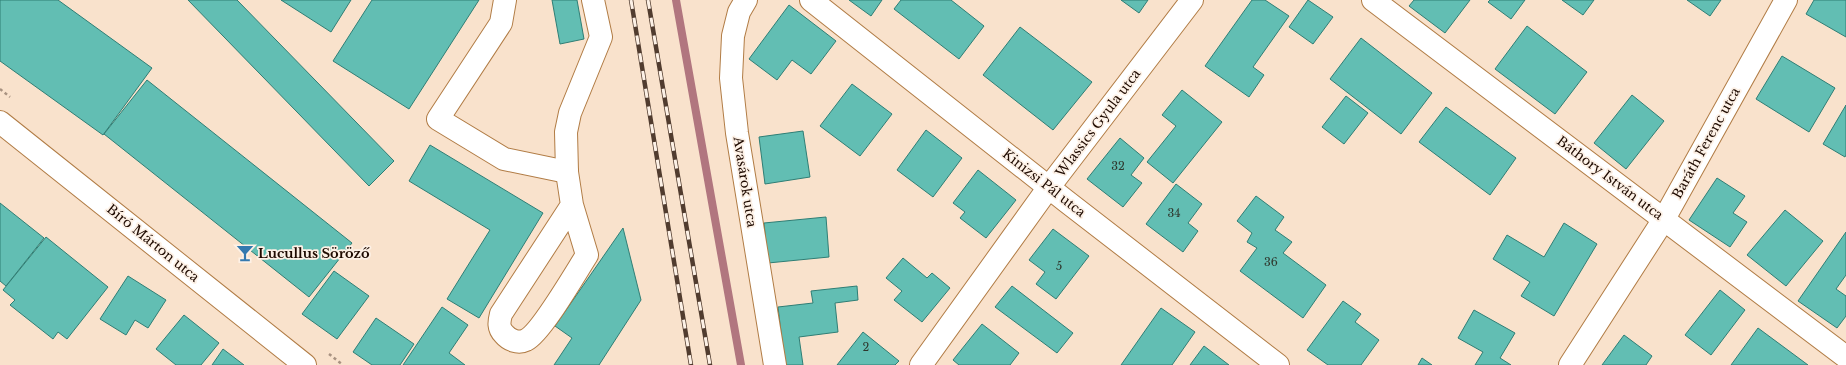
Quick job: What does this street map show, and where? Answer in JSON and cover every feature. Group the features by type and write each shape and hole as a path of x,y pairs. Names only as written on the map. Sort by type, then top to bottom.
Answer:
{"street":[{"path":"505,0 501,23 438,119 504,158 567,172"},
{"path":"572,205 501,314 499,323 502,332 508,338 516,342 526,341 538,331 587,255 572,205 567,172 566,132 570,113 601,37 593,0"},
{"name":"Avasárok utca","path":"746,0 739,12 733,36 731,78 737,133 774,365"},
{"name":"Kinizsi Pál utca","path":"811,0 1049,188 1278,365"},
{"name":"Wlassics Gyula utca","path":"921,365 1049,188 1192,0"},
{"name":"Báthory István utca","path":"1373,0 1846,358"},
{"name":"Baráth Ferenc utca","path":"1570,365 1664,219 1786,0"},
{"name":"Bíró Márton utca","path":"0,122 305,365"}],"building":[{"path":"0,0 58,0 152,68 103,135 0,61"},
{"path":"188,0 237,0 394,161 369,186"},
{"path":"281,0 351,0 331,32"},
{"path":"372,0 479,0 409,109 333,61"},
{"path":"552,0 577,0 584,39 560,44"},
{"path":"849,0 882,0 871,16"},
{"path":"901,0 951,0 984,26 959,59 894,9"},
{"path":"1121,0 1148,0 1139,13"},
{"path":"1252,0 1265,0 1289,16 1253,67 1264,75 1249,97 1205,66"},
{"path":"1308,0 1333,17 1313,44 1289,27"},
{"path":"1414,0 1470,0 1445,33 1409,6"},
{"path":"1490,0 1525,0 1511,19 1488,2"},
{"path":"1562,0 1594,0 1583,15"},
{"path":"1687,0 1721,0 1710,16"},
{"path":"1814,0 1846,0 1846,37 1806,14"},
{"path":"789,5 836,41 811,74 792,60 777,80 749,59"},
{"path":"1527,26 1587,72 1555,114 1495,69"},
{"path":"1020,27 1092,82 1053,130 983,75"},
{"path":"1361,38 1432,93 1401,134 1330,79"},
{"path":"1782,56 1835,88 1809,132 1756,99"},
{"path":"147,80 352,243 309,297 104,134"},
{"path":"852,84 892,114 860,156 820,126"},
{"path":"1182,90 1222,122 1173,183 1147,162 1176,126 1162,115"},
{"path":"1632,95 1664,121 1626,169 1594,143"},
{"path":"1346,96 1368,113 1344,144 1322,127"},
{"path":"1846,105 1846,155 1845,157 1823,144"},
{"path":"1446,107 1516,158 1490,195 1419,142"},
{"path":"926,130 962,158 933,197 897,170"},
{"path":"803,131 810,177 765,184 759,137"},
{"path":"1120,138 1144,158 1131,175 1142,183 1123,207 1087,179"},
{"path":"430,145 543,213 479,318 447,299 490,230 409,181"},
{"path":"978,170 1016,200 986,238 960,218 965,212 953,203"},
{"path":"1717,178 1745,196 1733,213 1747,222 1730,247 1689,220"},
{"path":"1176,184 1202,204 1188,223 1198,231 1183,252 1146,224"},
{"path":"1256,196 1284,217 1275,230 1292,242 1283,253 1326,285 1303,318 1240,271 1257,248 1247,242 1252,233 1237,221"},
{"path":"0,203 44,238 6,286 0,281"},
{"path":"1785,210 1823,241 1786,286 1747,255"},
{"path":"826,217 829,257 768,263 764,223"},
{"path":"1564,223 1597,244 1554,316 1521,296 1530,282 1493,259 1507,235 1544,257"},
{"path":"623,228 641,300 599,365 554,365 572,338 555,326"},
{"path":"1053,229 1089,256 1056,299 1036,284 1045,272 1029,260"},
{"path":"1846,232 1846,275 1836,289 1846,296 1846,316 1837,328 1798,301"},
{"path":"46,237 108,287 67,339 58,332 53,339 10,305 15,300 3,290"},
{"path":"903,258 927,278 932,273 950,288 922,322 894,300 902,291 886,278"},
{"path":"334,271 369,296 337,339 302,314"},
{"path":"128,276 166,300 148,328 135,320 126,335 100,319"},
{"path":"857,286 858,300 835,303 838,332 799,337 803,365 785,365 778,307 813,303 811,291"},
{"path":"1012,286 1073,333 1057,353 995,307"},
{"path":"1720,290 1745,310 1711,355 1685,335"},
{"path":"1343,301 1361,314 1355,322 1379,340 1361,365 1328,365 1307,350"},
{"path":"442,307 468,325 449,353 465,365 403,365"},
{"path":"1161,308 1195,332 1172,365 1121,365"},
{"path":"1474,310 1515,333 1500,358 1511,365 1475,365 1483,352 1458,338"},
{"path":"184,315 219,343 201,365 176,365 156,349"},
{"path":"376,318 414,344 400,365 372,365 353,352"},
{"path":"982,324 1019,353 1010,365 959,365 953,360"},
{"path":"1758,328 1808,365 1731,365"},
{"path":"863,332 899,361 895,365 837,365"},
{"path":"1624,335 1652,356 1646,365 1602,365"},
{"path":"1204,346 1229,365 1190,365"},
{"path":"223,349 244,365 212,365"},
{"path":"1422,358 1432,365 1418,365"}],"waterway":[{"path":"676,0 741,365"}],"railway":[{"path":"631,0 691,365"},
{"path":"648,0 710,365"}],"place":[{"name":"Lucullus Söröző","path":"245,253"}]}
